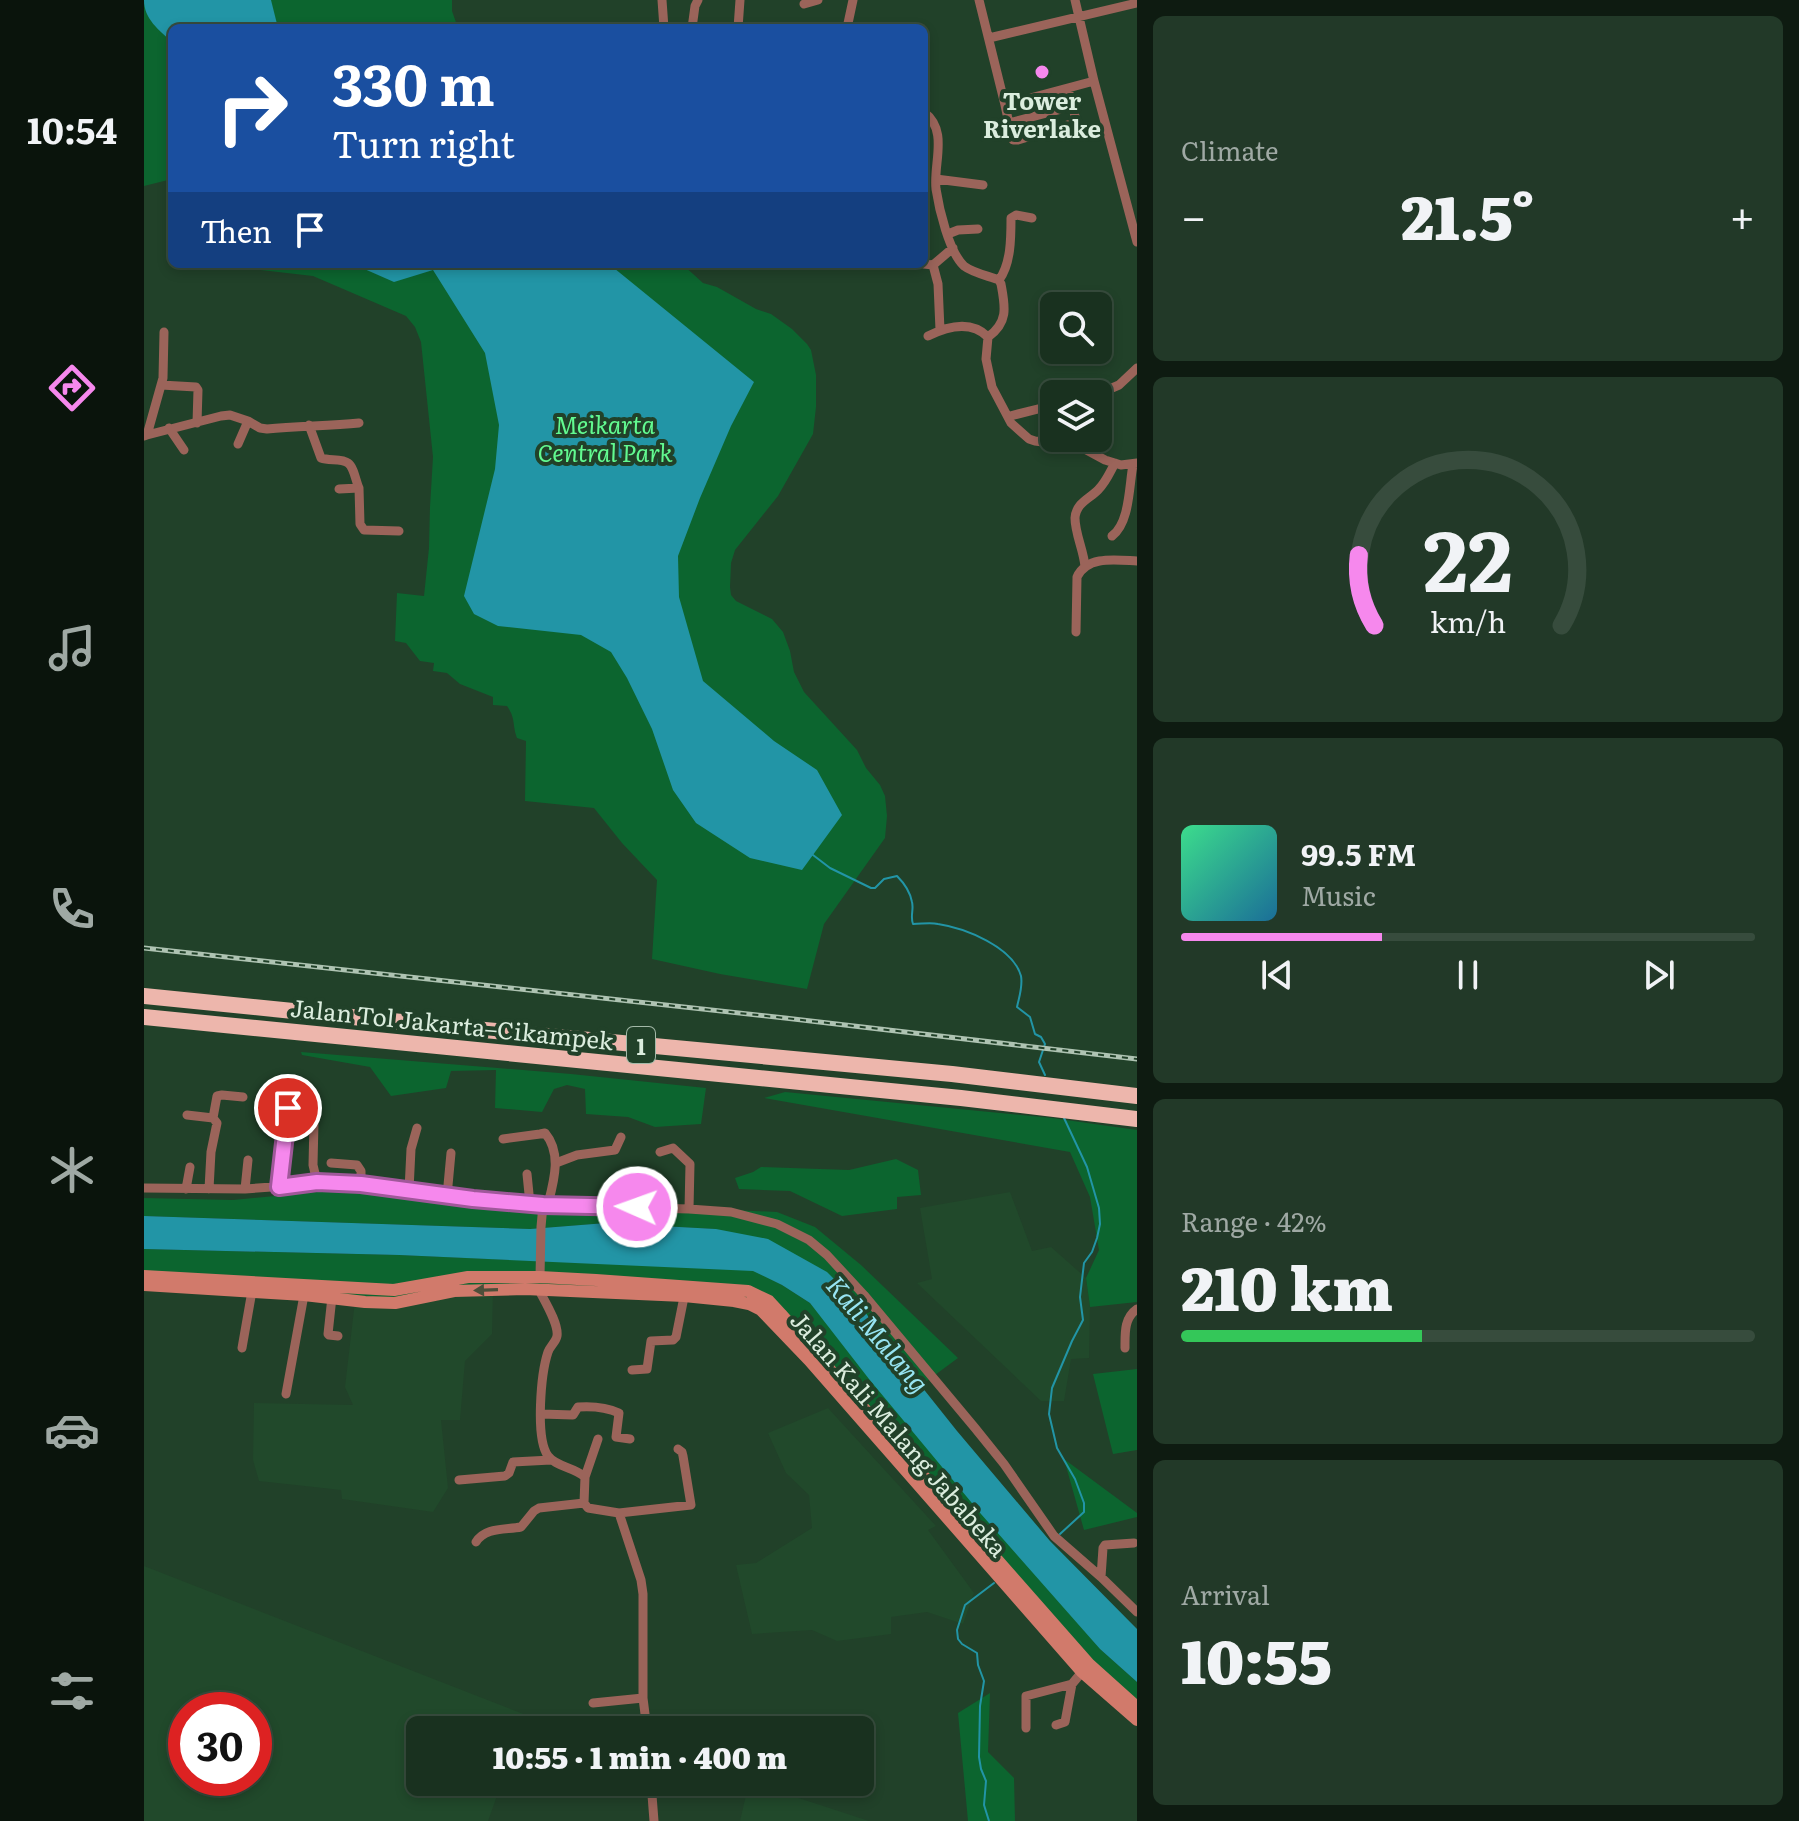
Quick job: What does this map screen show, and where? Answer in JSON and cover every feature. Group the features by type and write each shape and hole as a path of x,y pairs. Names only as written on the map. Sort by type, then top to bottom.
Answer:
{"highway":[{"name":"1","path":"144,998 1137,1097"},
{"name":"1","path":"144,1009 932,1085 1137,1109"},
{"name":"Jalan Tol Jakarta–Cikampek","path":"144,1017 882,1090 1137,1119"}],"main road":[{"name":"Jalan Kali Malang Jababeka","path":"144,1276 365,1296"},
{"name":"Jalan Kali Malang Jababeka","path":"144,1285 332,1297 365,1296 468,1277 595,1286 748,1291 769,1301 1065,1639 1137,1707"},
{"name":"Jalan Kali Malang Jababeka","path":"685,1290 749,1304 761,1310 809,1360 1082,1672 1137,1720"}],"street":[{"path":"662,0 664,24"},
{"path":"693,24 698,0"},
{"path":"738,24 740,0"},
{"path":"804,4 818,0"},
{"path":"848,24 853,0"},
{"path":"979,0 1013,140 1074,123 1076,120 1068,89"},
{"path":"1075,0 1137,242"},
{"path":"989,38 1137,3"},
{"path":"1005,105 1094,81"},
{"path":"1009,123 1073,106"},
{"path":"928,116 937,128 936,189 943,223 953,248 967,268 999,280 1002,288 1004,315 1001,324 988,337 986,359 990,383 1007,416 1029,439 1081,447 1105,460 1135,464 1123,522 1112,536"},
{"path":"936,179 983,185"},
{"path":"999,280 1004,274 1010,250 1011,218 1016,215 1032,218"},
{"path":"948,234 978,229"},
{"path":"940,330 938,284 928,264 953,248"},
{"path":"928,336 940,330 970,326 988,337"},
{"path":"146,435 161,385 164,332"},
{"path":"1112,388 1137,368"},
{"path":"161,385 196,387 197,423"},
{"path":"1010,416 1040,408"},
{"path":"146,435 230,415 267,429 359,423"},
{"path":"238,444 248,421"},
{"path":"309,425 321,458 348,463 359,488 360,524 364,530 399,531"},
{"path":"169,428 184,450"},
{"path":"1085,567 1076,529 1077,507 1098,491 1115,463"},
{"path":"339,489 359,488"},
{"path":"1076,632 1077,577 1080,571 1106,560 1137,561"},
{"path":"213,1118 218,1094 243,1097"},
{"path":"279,1187 287,1130 287,1095"},
{"path":"187,1115 213,1118 217,1123 211,1152 209,1189"},
{"path":"314,1122 313,1165 317,1182"},
{"path":"409,1190 411,1149 417,1128"},
{"path":"503,1139 545,1133 556,1163 541,1227 540,1260 540,1283 557,1327 557,1337 549,1351 541,1414 541,1437 551,1460"},
{"path":"556,1163 577,1155 615,1150 621,1137"},
{"path":"660,1152 673,1148 690,1164 689,1209"},
{"path":"447,1196 451,1153"},
{"path":"245,1189 248,1160"},
{"path":"331,1163 357,1165 361,1171 361,1184"},
{"path":"186,1189 190,1167"},
{"path":"527,1174 530,1204"},
{"path":"144,1188 245,1189 317,1182 361,1184 530,1204 731,1212 777,1224 809,1240 827,1255 985,1440 1054,1536 1137,1612"},
{"path":"632,1370 647,1369 651,1341 673,1340 676,1337 685,1290"},
{"path":"242,1348 252,1291"},
{"path":"286,1394 304,1295"},
{"path":"332,1297 328,1334 338,1336"},
{"path":"1125,1348 1128,1318 1137,1309"},
{"path":"541,1414 574,1415 576,1407 596,1406 619,1413 616,1437 630,1439"},
{"path":"584,1503 585,1477 598,1439"},
{"path":"476,1542 486,1532 521,1527 539,1508 584,1503 591,1509 619,1513 691,1505 683,1456 678,1449"},
{"path":"459,1480 505,1476 513,1462 551,1460 578,1470 585,1477"},
{"path":"619,1513 643,1594 645,1716"},
{"path":"1101,1577 1105,1545 1134,1543"},
{"path":"1056,1725 1065,1722 1072,1684 1082,1672"},
{"path":"1026,1728 1026,1696 1072,1684"},
{"path":"593,1703 643,1698"},
{"path":"652,1796 654,1821"}],"shaded area":[{"path":"1010,1192 1032,1251 1051,1247 1086,1278 1090,1307 1089,1358 1071,1359 1064,1401 1041,1401 917,1283 932,1279 920,1208"},
{"path":"493,1290 492,1334 465,1361 460,1420 441,1420 448,1488 433,1512 342,1499 341,1490 259,1481 253,1460 254,1403 353,1405 345,1387 355,1301"},
{"path":"828,1408 936,1526 928,1530 974,1593 963,1624 927,1612 891,1617 891,1634 837,1641 812,1630 752,1634 736,1565 756,1563 812,1528 809,1495 786,1473 768,1433"},
{"path":"144,1566 526,1715 406,1716 406,1796 497,1796 488,1821 144,1821"},
{"path":"746,1796 793,1796 869,1821 740,1821"}],"green space":[{"path":"144,0 452,0 457,24 168,24 168,180 144,186"},
{"name":"Meikarta Central Park","path":"243,268 686,268 703,283 771,314 807,344 816,375 813,434 778,496 735,550 731,563 731,595 736,601 772,619 783,632 794,672 804,692 857,750 885,796 887,816 885,838 824,924 807,989 652,959 657,880 594,808 525,801 526,741 517,738 507,706 493,705 493,697 460,684 447,673 433,671 434,663 420,661 406,643 395,641 397,593 424,596 429,548 433,457 421,342 406,316 313,276"},
{"path":"301,1052 706,1088 701,1124 655,1127 628,1117 586,1114 585,1089 567,1085 554,1089 542,1112 495,1108 496,1070 451,1071 446,1088 391,1096 370,1067 302,1055"},
{"path":"785,1092 1052,1118 1137,1130 1137,1302 1090,1307 1086,1278 1099,1250 1090,1197 1070,1152 764,1098"},
{"path":"896,1159 918,1170 921,1195 897,1197 897,1209 842,1216 790,1191 739,1189 735,1178 761,1167 849,1170"},
{"path":"339,1190 512,1206 777,1212 815,1227 861,1265 958,1358 920,1386 716,1229 606,1223 530,1229 144,1216 144,1198 233,1200"},
{"path":"144,1249 399,1255 753,1270 810,1303 1100,1649 1137,1682 1137,1719 809,1360 749,1304 525,1289 395,1303 144,1285"},
{"path":"1137,1369 1137,1450 1113,1454 1093,1374"},
{"path":"1064,1459 1137,1513 1137,1517 1084,1530"},
{"path":"990,1693 988,1752 1014,1778 1015,1821 968,1821 958,1713"}],"water":[{"path":"144,0 271,0 277,24 168,24 168,38 149,18"},
{"path":"362,268 614,268 754,382 731,426 678,556 679,597 703,681 774,741 817,770 842,815 802,870 750,858 696,823 673,790 652,729 611,652 581,635 498,626 474,614 464,596 495,469 499,425 485,353 433,270 394,282"},
{"name":"Kali Malang","path":"144,1216 530,1229 606,1223 716,1229 768,1239 827,1272 859,1304 957,1431 1050,1541 1137,1629 1137,1682 1100,1649 981,1514 810,1303 753,1271 399,1255 144,1249"}],"waterway":[{"path":"813,855 830,868 871,888 884,879 897,876 911,898 913,924 935,923 961,930 987,941 1008,956 1021,976 1017,1007 1030,1017 1035,1034 1045,1044 1039,1062 1045,1075"},
{"path":"1060,1534 1084,1512 1084,1503 1075,1479 1057,1448 1049,1414 1052,1388 1083,1320 1080,1297 1084,1263 1092,1252 1100,1224 1099,1208 1087,1167 1064,1118"},
{"path":"989,1821 984,1805 986,1781 979,1757 984,1681 977,1653 962,1644 957,1630 965,1605 994,1583"}],"railway":[{"path":"144,948 1137,1059"}],"place":[{"name":"Tower Riverlake","path":"1042,72"}],"route":[{"path":"288,1108 279,1187 317,1182 361,1184 543,1205 637,1207"}]}
